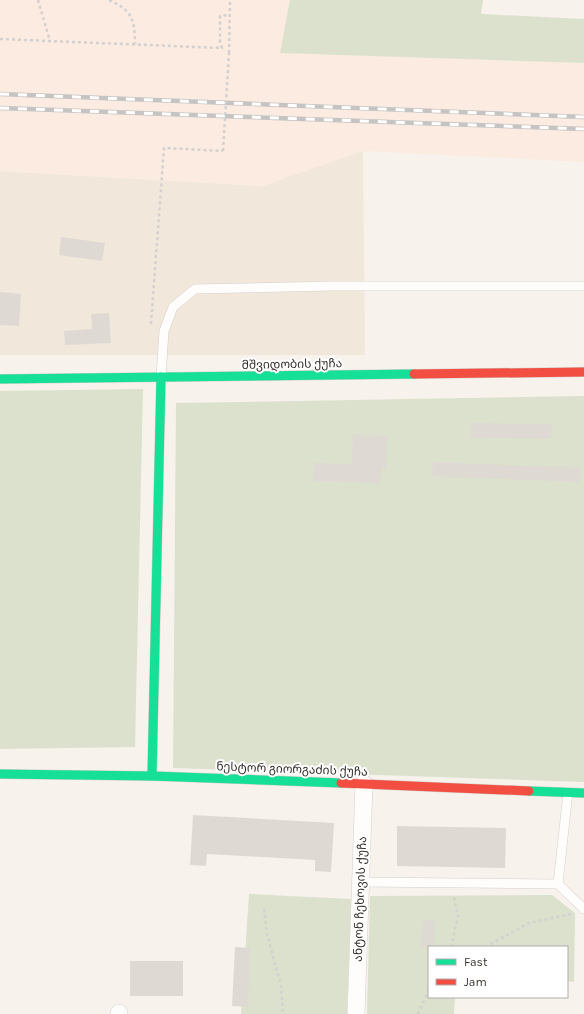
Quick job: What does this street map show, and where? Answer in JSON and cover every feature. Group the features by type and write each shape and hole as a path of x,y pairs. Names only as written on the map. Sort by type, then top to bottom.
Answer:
{"street":[{"name":"მშვიდობის ქუჩა","path":"0,380 584,372"},
{"path":"152,776 162,377"},
{"name":"ნესტორ გიორგაძის ქუჩა","path":"0,774 152,776 584,792"},
{"name":"ანტონ ჩეხოვის ქუჩა","path":"356,1014 364,784"}],"lane":[{"path":"162,377 164,331 173,307 195,289 333,286 584,286"},
{"path":"568,792 558,884 581,911"},
{"path":"360,882 558,884"}],"path":[{"path":"38,0 50,41"},
{"path":"109,0 125,8 132,18 135,32 135,44"},
{"path":"150,330 164,148 223,151 229,53 230,0"},
{"path":"0,39 222,48 220,42 220,16 229,16"},
{"path":"451,946 458,917 452,883"},
{"path":"264,909 267,934 281,986 282,1014"},
{"path":"487,946 529,923 581,911"},
{"path":"418,1014 428,991"}],"shaded area":[{"path":"0,0 290,0 280,53 584,63 584,162 363,151 262,186 0,171"},
{"path":"363,151 365,355 0,355 0,171 262,186"}],"green space":[{"path":"290,0 483,0 481,14 584,19 584,63 280,53"},
{"path":"143,389 135,747 0,749 0,391"},
{"path":"584,396 584,782 173,768 176,403"},
{"path":"249,894 351,899 347,1014 241,1014"},
{"path":"552,895 575,913 574,982 568,981 568,946 428,946 428,998 455,998 454,1014 367,1014 370,896"}],"building":[{"path":"61,237 105,243 102,261 59,255"},
{"path":"0,292 21,294 19,326 0,325"},
{"path":"109,313 111,343 65,345 64,331 92,329 91,314"},
{"path":"471,423 552,424 551,439 470,438"},
{"path":"353,435 387,436 386,468 382,468 381,483 313,481 314,463 352,464"},
{"path":"433,462 580,468 579,482 432,476"},
{"path":"193,815 334,823 331,872 315,871 315,860 207,854 206,866 190,865"},
{"path":"397,826 506,828 505,868 397,866"},
{"path":"423,920 435,921 434,946 421,947"},
{"path":"235,947 250,948 248,1007 232,1006"},
{"path":"130,961 183,961 183,996 130,996"}],"railway":[{"path":"0,94 584,117"},
{"path":"0,108 584,129"}],"traffic: fast":[{"path":"0,379 414,374"},
{"path":"152,776 161,377"},
{"path":"0,774 152,776 341,783"},
{"path":"529,791 584,793"}],"traffic: jam":[{"path":"414,374 584,372"},
{"path":"341,783 529,791"}]}
